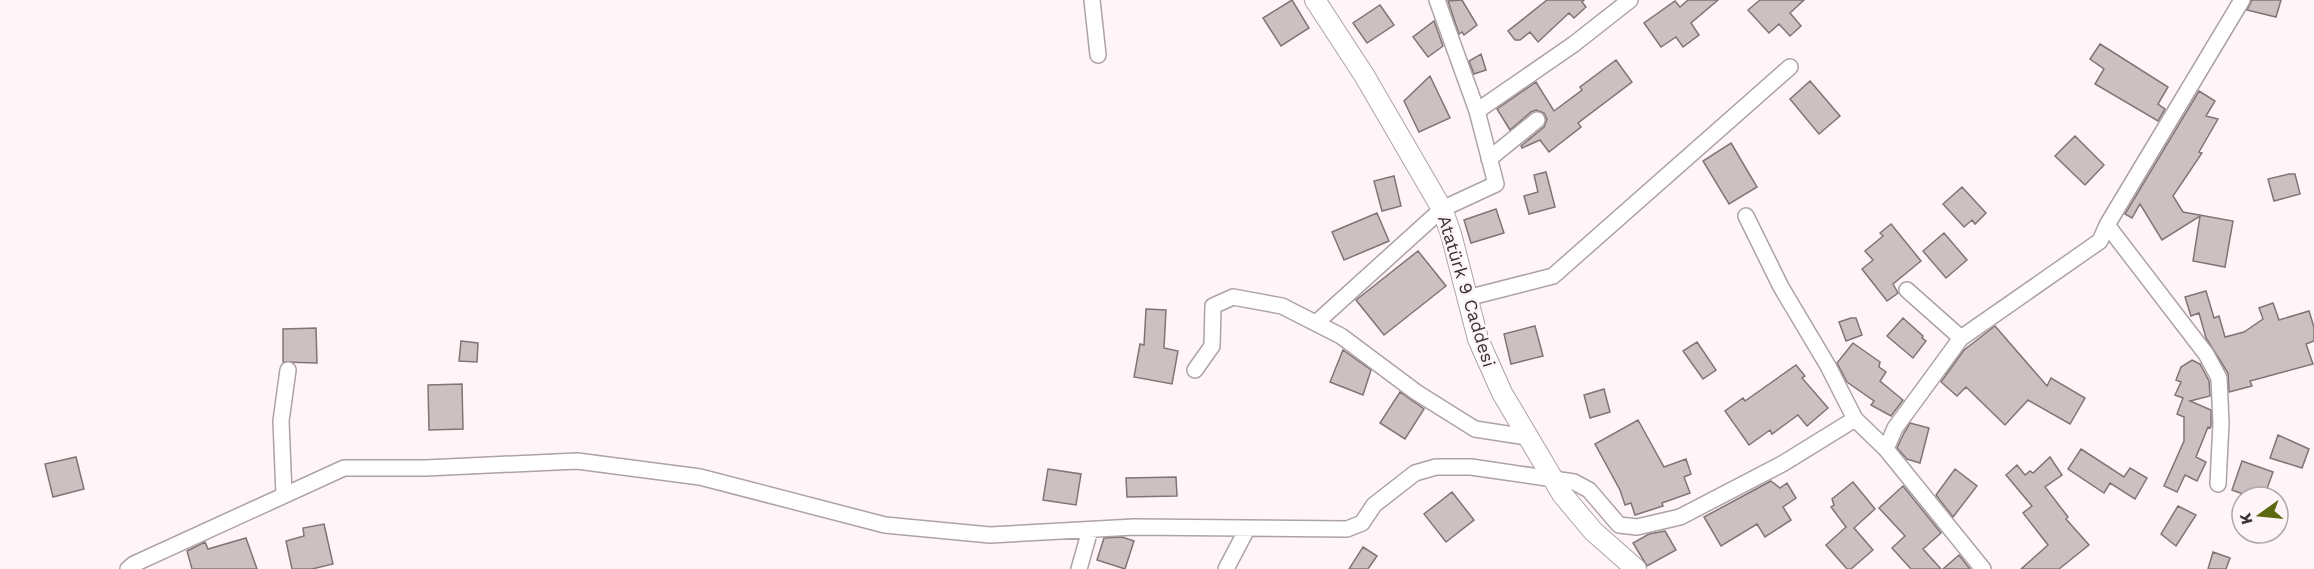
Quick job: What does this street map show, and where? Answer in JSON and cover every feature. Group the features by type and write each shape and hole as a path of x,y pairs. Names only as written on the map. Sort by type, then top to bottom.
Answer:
{"street":[{"path":"1092,0 1098,56"},
{"name":"Atatürk 9 Caddesi","path":"1315,0 1370,85 1442,209 1488,364 1527,437 1552,479 1578,515 1635,569"},
{"path":"1316,323 1442,209 1496,184 1477,111 1437,0"},
{"path":"1477,111 1574,44 1629,0"},
{"path":"1886,449 1895,428 1961,339 2100,241 2107,225 2242,0"},
{"path":"1467,298 1553,276 1790,67"},
{"path":"1489,159 1537,120"},
{"path":"1746,216 1781,287 1828,366 1855,419 1886,449 1983,569"},
{"path":"2107,225 2206,354 2219,378 2221,423 2218,484"},
{"path":"1907,290 1961,339"},
{"path":"1195,370 1212,346 1213,306 1233,297 1282,306 1341,336 1416,392 1475,429 1527,437"},
{"path":"284,495 281,421 288,370"},
{"path":"128,569 134,564 344,468 426,468 577,461 700,477 885,525 990,535 1134,527 1347,529 1362,523 1374,505 1415,473 1436,467 1471,467 1574,482 1589,490 1619,525 1637,527 1680,517 1782,464 1855,419"},
{"path":"1226,569 1247,529"},
{"path":"1079,569 1090,530"}],"building":[{"path":"1292,0 1309,28 1281,46 1263,18"},
{"path":"1462,0 1477,25 1464,35 1462,32 1459,34 1448,1"},
{"path":"1547,0 1584,0 1582,2 1586,7 1574,18 1569,13 1538,42 1530,32 1520,40 1515,40 1508,31"},
{"path":"1688,0 1718,0 1691,23 1699,35 1683,47 1676,37 1661,47 1644,23 1675,1 1680,7"},
{"path":"1760,0 1804,0 1790,13 1801,26 1790,36 1779,24 1769,33 1748,10"},
{"path":"2252,0 2281,0 2276,17 2247,10"},
{"path":"1380,5 1394,25 1367,43 1353,23"},
{"path":"1434,21 1443,46 1428,57 1413,37"},
{"path":"2100,44 2168,87 2158,104 2165,109 2158,121 2095,84 2104,69 2090,59"},
{"path":"1481,54 1486,70 1474,74 1469,61"},
{"path":"1616,60 1632,82 1578,123 1581,127 1549,152 1540,140 1522,148 1521,146 1544,127 1547,119 1544,113 1536,110 1531,112 1510,130 1497,109 1536,82 1554,111 1582,90 1580,87"},
{"path":"1430,76 1450,118 1419,132 1404,101"},
{"path":"1810,81 1840,116 1819,134 1790,99"},
{"path":"2199,91 2215,101 2206,116 2218,119 2199,152 2202,153 2173,196 2183,212 2233,221 2225,267 2193,261 2200,216 2162,240 2140,204 2132,218 2125,214"},
{"path":"2075,136 2104,165 2085,185 2055,156"},
{"path":"1731,143 1757,187 1729,204 1703,161"},
{"path":"1546,172 1555,207 1529,214 1524,196 1538,192 1534,175"},
{"path":"2295,174 2300,194 2274,201 2268,179"},
{"path":"1394,176 1401,206 1382,211 1374,181"},
{"path":"1962,187 1986,213 1975,224 1972,220 1964,227 1943,204"},
{"path":"1496,209 1504,233 1471,243 1464,220"},
{"path":"1377,213 1389,241 1344,260 1332,232"},
{"path":"1891,224 1921,261 1893,284 1898,293 1887,301 1862,269 1873,260 1865,251 1883,236 1880,233"},
{"path":"1944,233 1967,260 1946,278 1923,251"},
{"path":"1418,251 1446,286 1384,335 1356,300"},
{"path":"2206,291 2214,318 2219,316 2225,337 2244,332 2263,319 2259,308 2273,303 2279,320 2309,311 2314,327 2314,341 2306,344 2313,364 2250,381 2252,386 2229,392 2228,373 2206,338 2199,313 2191,316 2185,297"},
{"path":"1146,309 1166,310 1164,348 1178,351 1172,384 1134,377 1140,344 1144,345"},
{"path":"1856,318 1862,335 1846,341 1839,322"},
{"path":"1903,318 1926,341 1913,358 1887,336"},
{"path":"1535,326 1543,356 1511,364 1504,334"},
{"path":"1995,326 2047,386 2051,378 2085,398 2070,424 2028,400 2005,425 1966,387 1957,396 1941,382 1964,350"},
{"path":"316,328 317,363 283,362 283,329"},
{"path":"461,341 478,343 477,362 459,361"},
{"path":"1697,342 1716,370 1703,379 1683,351"},
{"path":"1853,343 1880,362 1879,367 1886,372 1880,381 1903,400 1891,416 1871,405 1874,401 1847,382 1837,363"},
{"path":"1343,350 1371,370 1363,395 1330,382"},
{"path":"2192,360 2200,364 2209,381 2210,396 2190,401 2211,410 2211,426 2208,427 2196,457 2206,462 2197,481 2185,475 2177,492 2164,486 2184,441 2184,417 2177,414 2183,398 2175,395 2181,382 2176,380 2181,367"},
{"path":"1796,365 1805,376 1802,378 1828,408 1807,426 1798,415 1772,434 1770,430 1749,445 1725,411 1743,398 1745,401"},
{"path":"462,384 463,429 429,430 428,385"},
{"path":"1604,389 1610,412 1590,418 1584,395"},
{"path":"1400,392 1424,409 1405,439 1380,423"},
{"path":"1638,420 1664,467 1686,459 1691,474 1684,477 1690,493 1662,503 1663,506 1635,515 1631,503 1625,505 1620,490 1595,444"},
{"path":"1910,423 1929,428 1920,463 1907,459 1897,448"},
{"path":"2278,435 2309,449 2302,468 2270,458"},
{"path":"2081,449 2124,477 2130,468 2147,478 2135,499 2110,483 2104,493 2068,469"},
{"path":"76,457 84,489 53,497 45,464"},
{"path":"2050,457 2062,475 2045,487 2068,517 2066,519 2089,545 2059,569 2021,569 2048,545 2023,513 2032,506 2006,475 2017,465 2025,475 2030,471 2033,473"},
{"path":"2242,461 2273,472 2268,485 2234,485"},
{"path":"1048,469 1081,474 1076,505 1043,500"},
{"path":"1955,469 1977,486 1953,517 1936,495"},
{"path":"1176,477 1177,496 1127,497 1126,478"},
{"path":"1771,481 1780,488 1787,483 1796,498 1783,507 1791,520 1765,537 1757,524 1721,546 1704,517"},
{"path":"1853,482 1875,509 1854,528 1873,550 1851,569 1847,569 1826,545 1846,527 1831,507 1834,505 1832,499"},
{"path":"1903,486 1941,533 1923,549 1941,569 1911,569 1892,548 1905,536 1879,508"},
{"path":"1452,492 1474,520 1446,542 1424,514"},
{"path":"2178,506 2196,515 2176,546 2161,534"},
{"path":"324,524 333,564 312,569 292,569 286,541 304,536 303,528"},
{"path":"1665,531 1676,550 1647,566 1633,543 1649,534"},
{"path":"1122,537 1134,541 1125,569 1097,560 1104,538"},
{"path":"246,538 257,569 192,569 187,551 205,542 208,549"},
{"path":"1363,547 1377,556 1368,569 1349,569"},
{"path":"2213,552 2230,558 2226,569 2208,569"},
{"path":"1959,555 1970,569 1943,569"}]}
